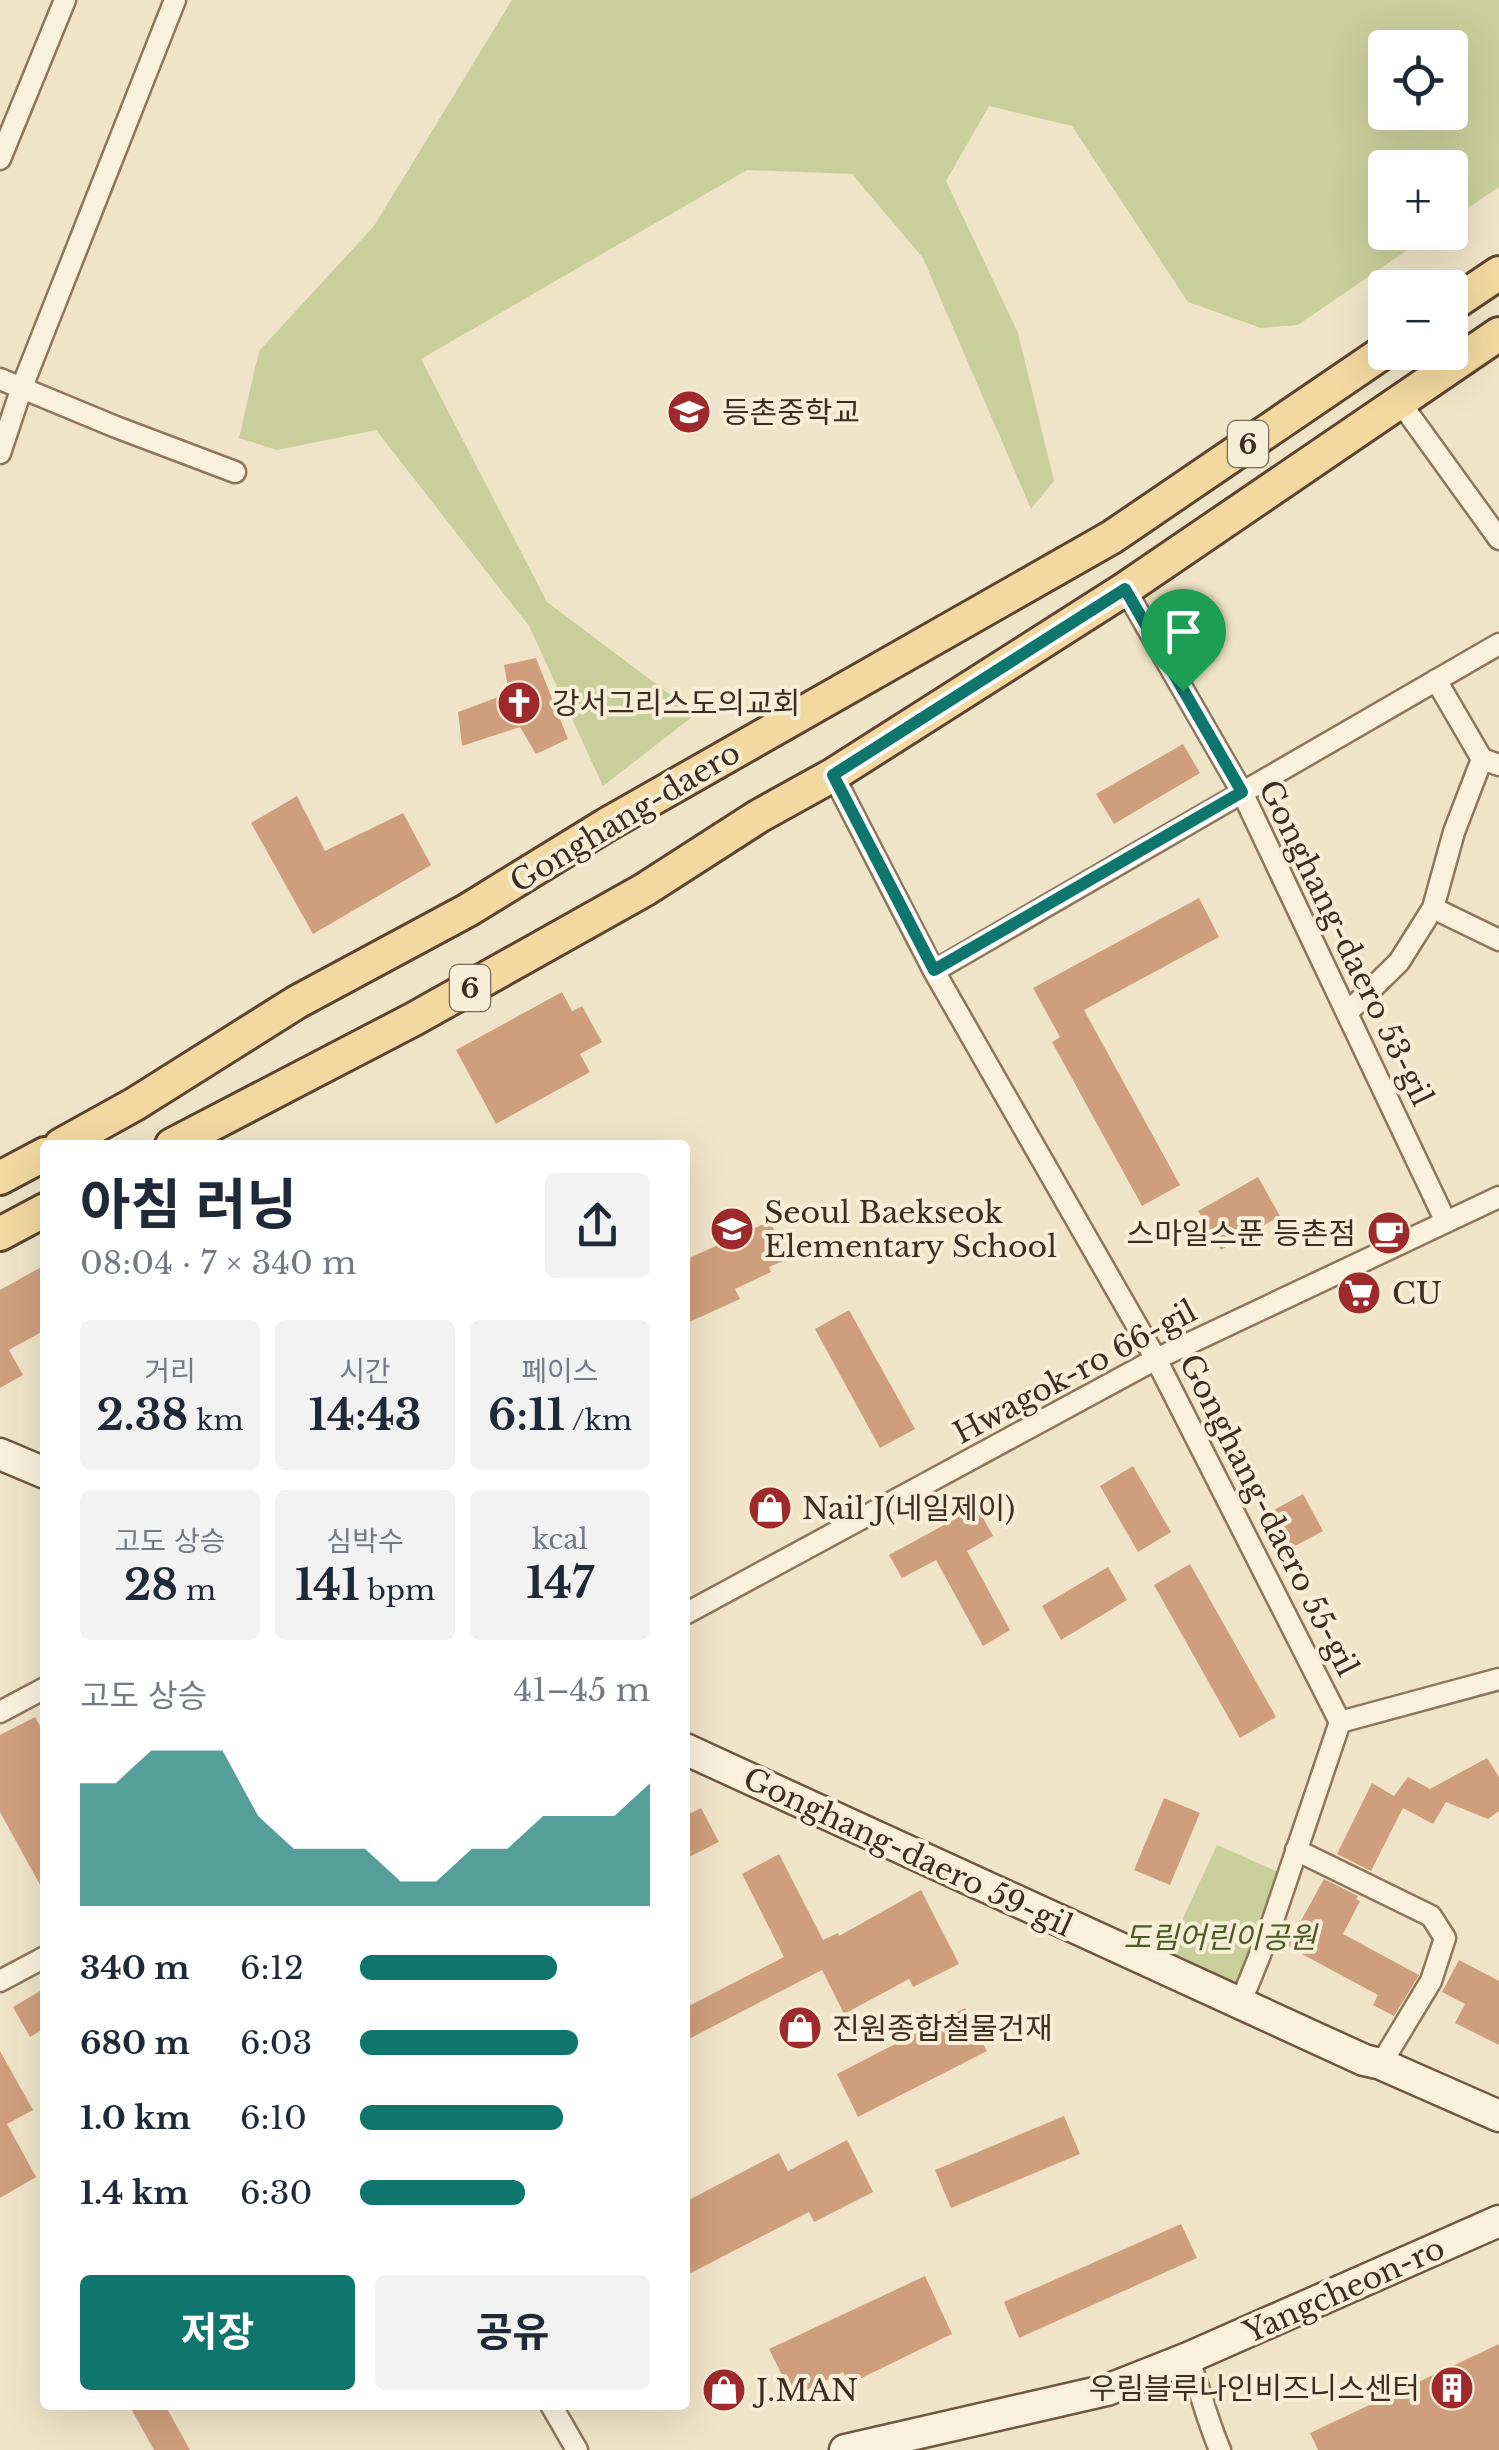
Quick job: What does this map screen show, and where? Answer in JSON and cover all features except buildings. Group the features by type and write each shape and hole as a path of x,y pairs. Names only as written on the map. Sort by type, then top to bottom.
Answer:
{"main road":[{"path":"1468,294 1499,273"},
{"name":"6","path":"182,1140 414,1019 644,890 759,816 833,775 1125,589 1499,334"},
{"name":"Gonghang-daero","path":"71,1140 297,1002 468,910 606,825 1112,538 1368,363"},
{"path":"0,1178 40,1157"},
{"path":"0,1234 40,1213"},
{"name":"Gonghang-daero 59-gil","path":"690,1751 1364,2060 1499,2116"},
{"name":"Yangcheon-ro","path":"846,2450 1106,2390 1499,2222"}],"street":[{"path":"0,160 65,0"},
{"path":"0,453 22,387 175,0"},
{"path":"0,379 116,428 236,472"},
{"path":"1400,402 1495,527"},
{"name":"Gonghang-daero 53-gil","path":"1125,589 1242,792 1446,1222"},
{"path":"934,970 1499,644"},
{"path":"1346,1013 1399,962 1433,908 1454,832 1491,762 1436,680"},
{"name":"Gonghang-daero 55-gil","path":"833,775 934,970 1156,1360 1340,1722"},
{"path":"1433,908 1499,940"},
{"name":"Hwagok-ro 66-gil","path":"690,1611 1156,1360 1499,1196"},
{"path":"1240,2004 1268,1936 1340,1722 1499,1679"},
{"path":"0,1712 40,1691"},
{"path":"1296,1850 1431,1916 1445,1938 1431,1981 1380,2064"},
{"path":"0,1980 40,1960"},
{"path":"1188,2358 1203,2396 1206,2419 1220,2450"},
{"path":"555,2410 577,2450"}],"green space":[{"path":"512,0 1499,0 1499,187 1468,208 1468,150 1368,150 1368,250 1407,250 1378,270 1368,270 1368,277 1298,325 1261,328 1188,302 1072,126 989,106 946,181 1018,333 1054,481 1031,509 923,258 852,174 747,170 421,359 547,602 696,714 603,786 529,626 376,430 277,450 239,438 259,351 374,226"},
{"name":"도림어린이공원","path":"1217,1845 1285,1875 1240,1998 1162,1963"}],"place":[{"name":"등촌중학교","path":"689,412"},
{"name":"강서그리스도의교회","path":"519,703"},
{"name":"Seoul Baekseok Elementary School","path":"732,1229"},
{"name":"스마일스푼 등촌점","path":"1389,1233"},
{"name":"CU","path":"1359,1293"},
{"name":"Nail J(네일제이)","path":"770,1508"},
{"name":"진원종합철물건재","path":"800,2028"},
{"name":"우림블루나인비즈니스센터","path":"1452,2388"},
{"name":"J.MAN","path":"724,2390"}],"route":[{"path":"1125,589 1183,691 1242,792 934,970 833,775 1125,589"}]}
